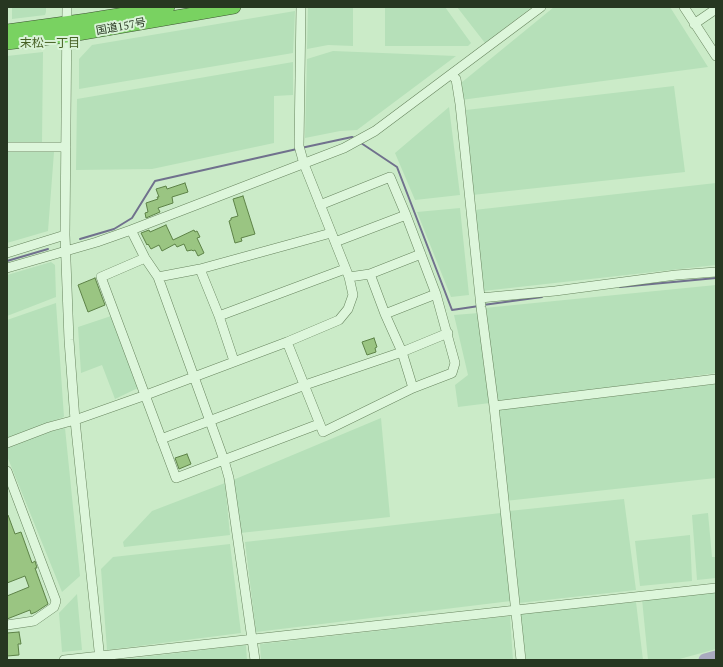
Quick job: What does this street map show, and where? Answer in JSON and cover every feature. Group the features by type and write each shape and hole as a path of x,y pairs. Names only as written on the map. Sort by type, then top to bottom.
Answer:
{"highway":[{"name":"国道157号","path":"7,31 168,7"},
{"name":"国道157号","path":"7,43 66,36 234,7"}],"street":[{"path":"67,7 65,251 69,340 75,420 100,658"},
{"path":"7,443 49,427 75,420 146,395 287,342 339,320 348,309 352,295 347,273 304,164 300,148 301,7"},
{"path":"7,268 131,230 344,148 375,131 541,7"},
{"path":"684,7 716,56"},
{"path":"694,24 716,9"},
{"path":"451,75 456,79 460,104 480,303 494,406 521,660"},
{"path":"7,147 66,148"},
{"path":"287,342 323,432 413,388 452,373 455,364 448,333 436,294 390,177 320,205"},
{"path":"335,242 406,215"},
{"path":"131,230 145,258 158,277 224,460 229,478 255,660"},
{"path":"158,277 200,269 331,234"},
{"path":"7,253 65,235"},
{"path":"219,316 347,273 370,274 421,254"},
{"path":"145,258 101,277 176,478 319,424"},
{"path":"200,269 219,316 234,361"},
{"path":"480,303 555,291 676,275 716,272"},
{"path":"370,274 385,314 402,352 413,388"},
{"path":"385,314 436,294"},
{"path":"161,439 305,385 402,352 448,333"},
{"path":"494,406 716,379"},
{"path":"7,471 56,602 54,606 34,621 7,625"},
{"path":"64,660 100,658 253,638 716,588"}],"green space":[{"path":"12,7 46,7 46,12 45,15 12,19"},
{"path":"308,7 353,7 353,46 328,45 307,49"},
{"path":"385,7 445,7 471,43 468,46 385,46"},
{"path":"457,7 532,7 485,43"},
{"path":"554,7 670,7 708,67 461,100 461,83"},
{"path":"295,11 293,53 79,89 79,59 92,45"},
{"path":"333,51 456,56 357,130 340,131 305,138 307,59"},
{"path":"43,52 42,143 7,142 7,56"},
{"path":"293,62 293,95 274,96 274,143 152,169 76,170 77,99"},
{"path":"674,86 685,172 472,195 466,110"},
{"path":"449,107 460,195 415,200 395,153"},
{"path":"7,152 54,152 48,231 7,243"},
{"path":"716,183 716,265 483,291 474,210"},
{"path":"460,208 469,295 451,297 417,212"},
{"path":"51,262 55,265 56,297 7,316 7,275"},
{"path":"716,285 716,373 495,403 484,308"},
{"path":"56,303 64,417 7,438 7,320"},
{"path":"479,313 490,403 458,407 455,385 468,375 454,315"},
{"path":"111,316 138,388 115,399 102,365 81,373 78,327"},
{"path":"716,384 716,478 505,501 497,410"},
{"path":"381,418 390,517 240,533 233,480"},
{"path":"65,428 80,576 62,592 7,456 7,447"},
{"path":"225,483 230,535 124,547 123,542 152,511"},
{"path":"624,499 636,590 519,603 509,511"},
{"path":"501,513 511,601 256,632 245,542"},
{"path":"708,513 712,557 716,557 716,578 697,580 692,515"},
{"path":"690,535 692,581 640,586 635,541"},
{"path":"230,544 241,633 107,650 101,569 113,557"},
{"path":"716,591 716,649 676,660 648,660 642,599"},
{"path":"77,594 82,650 62,652 59,613"},
{"path":"636,602 643,660 526,660 520,613"},
{"path":"510,616 513,660 261,660 260,644"},
{"path":"246,645 247,660 117,660"}],"building":[{"path":"185,183 188,192 172,197 173,203 158,208 160,212 146,218 145,213 148,212 146,203 158,199 157,197 159,197 156,189 166,186 167,189"},
{"path":"243,196 255,234 241,238 242,241 235,243 229,221 231,218 238,216 233,199"},
{"path":"166,225 173,240 194,230 195,232 197,231 200,237 197,238 204,253 198,256 195,250 187,251 184,244 177,247 175,244 162,251 159,245 151,249 148,244 147,245 141,233 149,230 150,232"},
{"path":"95,278 105,305 88,312 78,285"},
{"path":"374,338 377,347 375,348 376,352 367,355 362,342"},
{"path":"187,454 191,464 179,469 175,458"},
{"path":"7,515 15,534 21,532 32,563 35,561 37,568 35,568 48,604 31,614 30,610 7,619 7,596 29,587 25,576 7,583"},
{"path":"19,632 21,644 18,644 19,655 7,656 7,633"}],"waterway":[{"path":"301,148 352,137 354,138"},
{"path":"361,143 397,167 452,310 479,306"},
{"path":"80,239 114,229 132,218 155,181 297,149"},
{"path":"7,261 48,249"},
{"path":"620,287 716,278"},
{"path":"483,305 542,297"},
{"path":"705,660 716,657"}],"district":[{"name":"末松一丁目","path":"50,44"}]}
